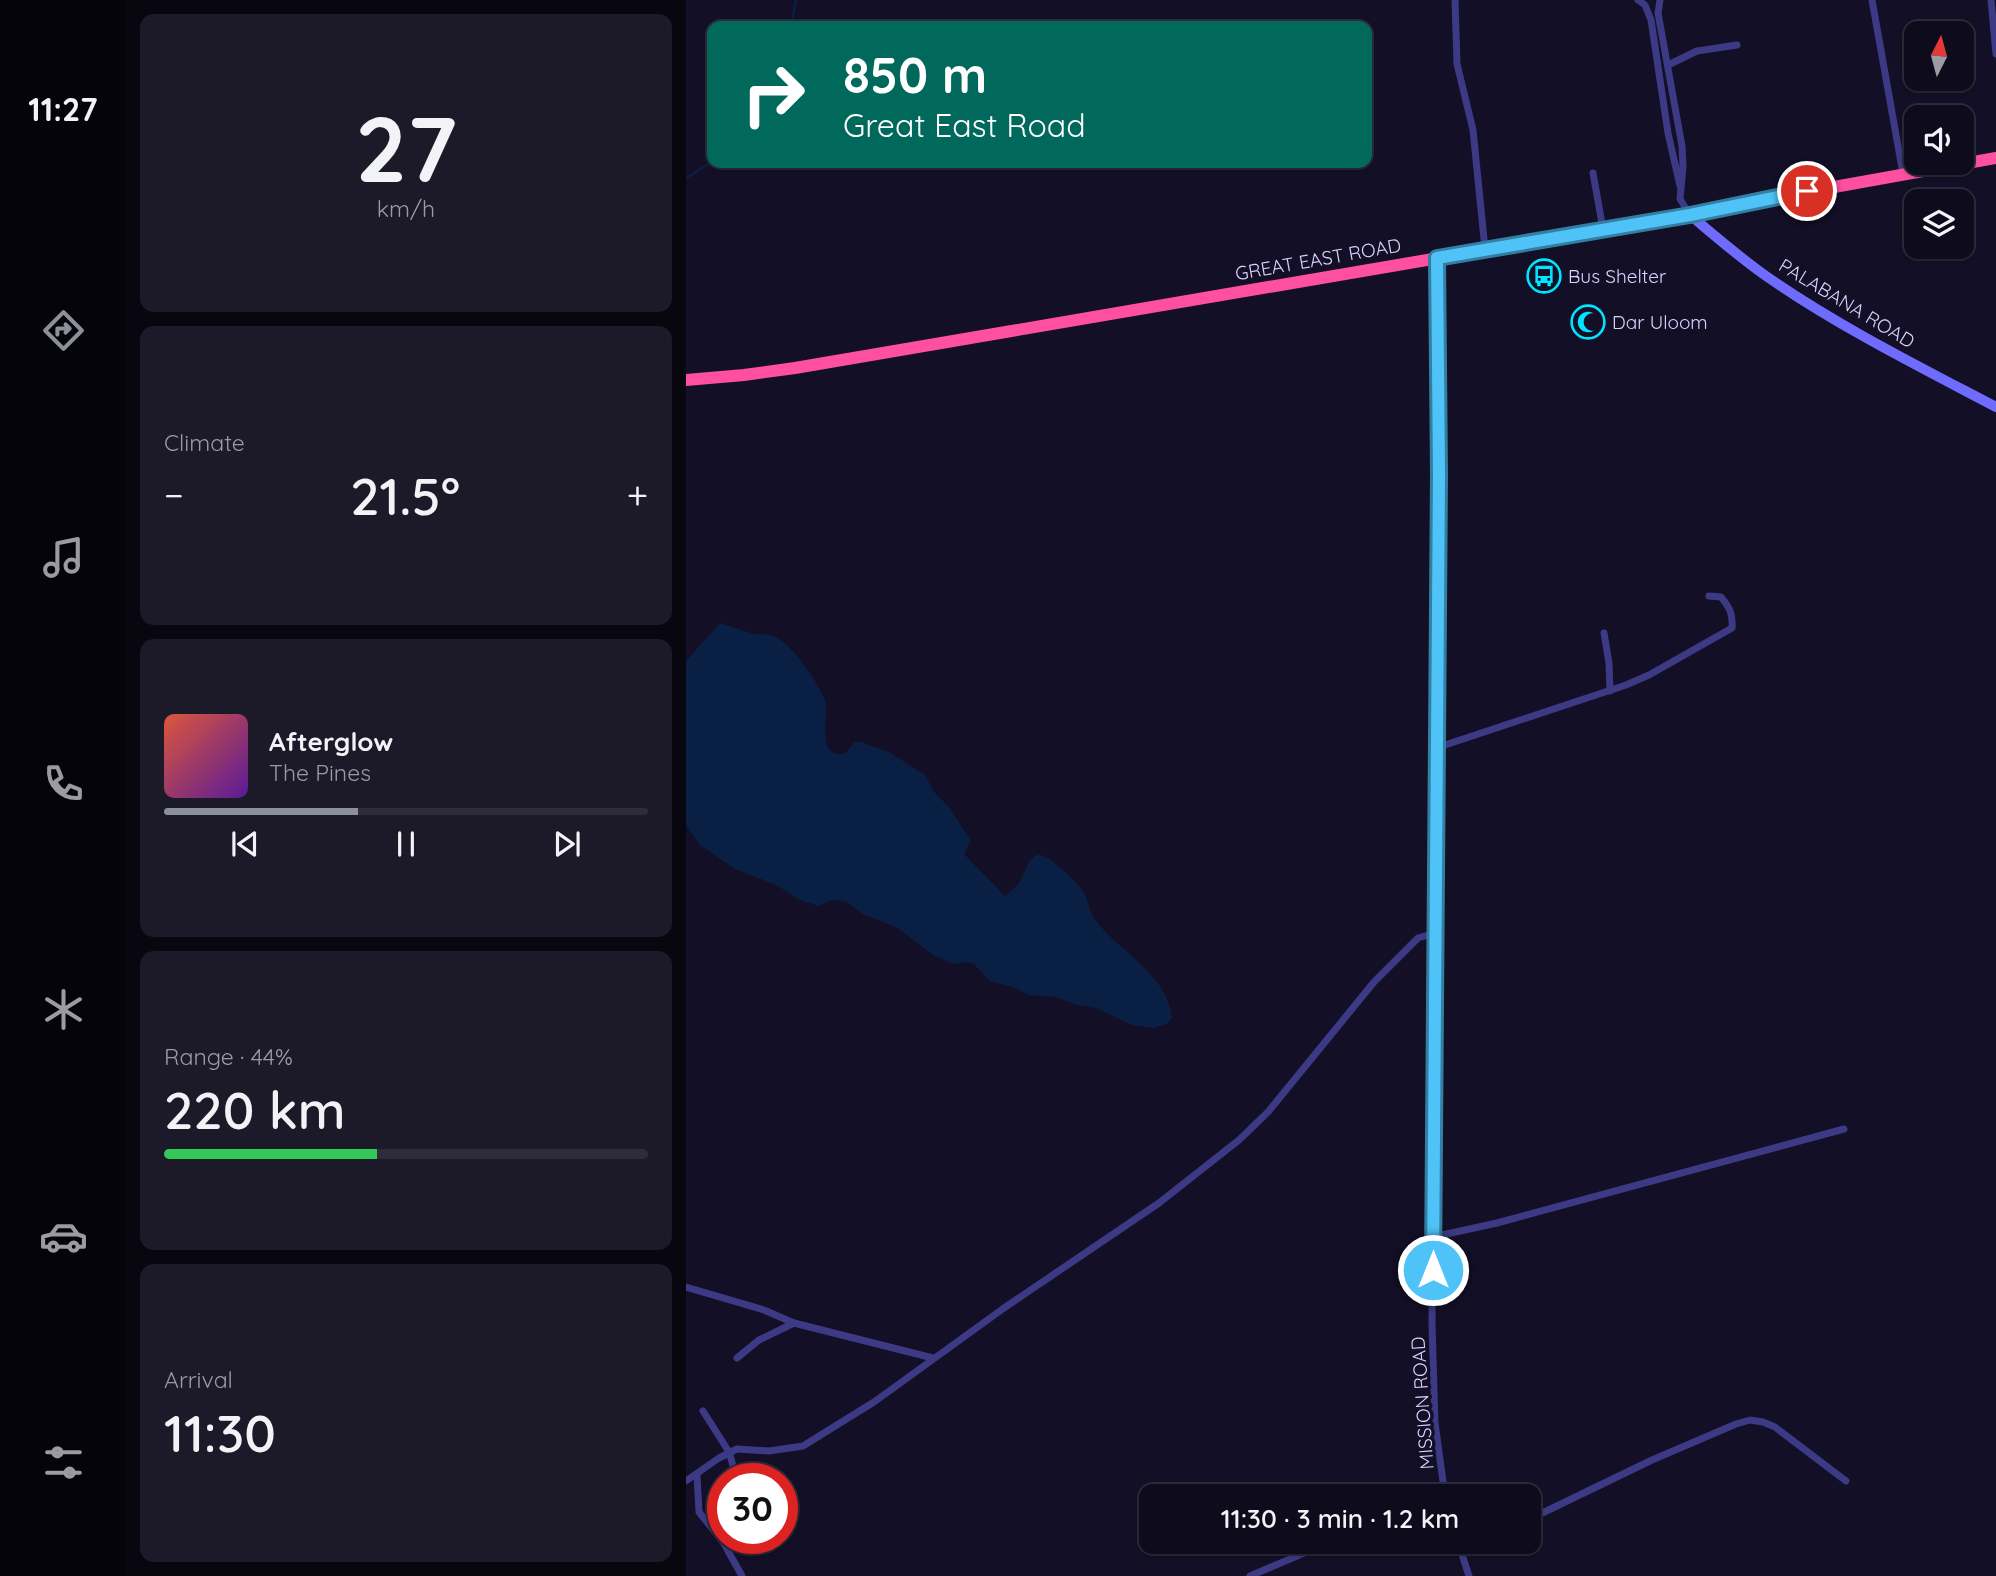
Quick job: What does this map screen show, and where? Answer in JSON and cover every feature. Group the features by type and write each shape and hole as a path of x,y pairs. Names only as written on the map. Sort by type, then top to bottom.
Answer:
{"highway":[{"name":"GREAT EAST ROAD","path":"686,380 795,368 1690,215 1996,158"}],"street":[{"path":"1455,0 1457,64 1473,130 1485,249"},
{"path":"1638,0 1645,5 1651,20 1668,132 1681,187"},
{"path":"1660,0 1658,13 1682,146 1680,199 1690,215"},
{"path":"1872,0 1903,174"},
{"path":"1991,0 1996,54"},
{"path":"1668,65 1697,51 1737,45"},
{"path":"1593,173 1603,229"},
{"name":"PALABANA ROAD","path":"1690,215 1744,260 1796,295 1854,331 1996,407"},
{"name":"MISSION ROAD","path":"1437,258 1439,475 1433,1237 1435,1423 1444,1484"},
{"path":"1436,748 1610,691 1649,675 1732,628 1733,614 1727,605 1721,597 1709,597"},
{"path":"1604,634 1610,691"},
{"path":"686,1481 737,1449 769,1451 803,1447 874,1402 933,1358 1158,1203 1240,1140 1276,1102 1374,982 1418,938 1435,933"},
{"path":"1433,1237 1497,1223 1844,1129"},
{"path":"686,1287 764,1310 794,1323 933,1358"},
{"path":"737,1359 759,1340 794,1323"},
{"path":"703,1411 729,1452 732,1463"},
{"path":"1541,1514 1665,1454 1749,1420 1775,1427 1846,1481"},
{"path":"697,1475 699,1512 723,1542 742,1576"},
{"path":"1250,1576 1302,1554"},
{"path":"1462,1554 1468,1576"}],"water":[{"path":"720,623 751,633 773,636 795,653 824,698 826,743 830,750 836,754 846,753 854,742 861,742 889,752 925,775 934,792 949,807 971,841 964,854 1005,896 1018,883 1035,856 1043,856 1062,869 1083,891 1096,921 1142,965 1162,989 1172,1018 1167,1024 1153,1028 1132,1025 1096,1008 1076,1005 1056,997 1028,995 1016,988 990,981 974,964 953,964 933,955 898,928 863,914 845,901 832,900 819,906 800,900 776,885 735,869 700,845 686,825 686,661"}],"waterway":[{"path":"792,21 796,0"},
{"path":"686,178 707,165"}],"place":[{"name":"Bus Shelter","path":"1544,276"},
{"name":"Dar Uloom","path":"1588,322"}],"route":[{"path":"1433,1270 1439,475 1437,258 1690,215 1807,191"}]}
